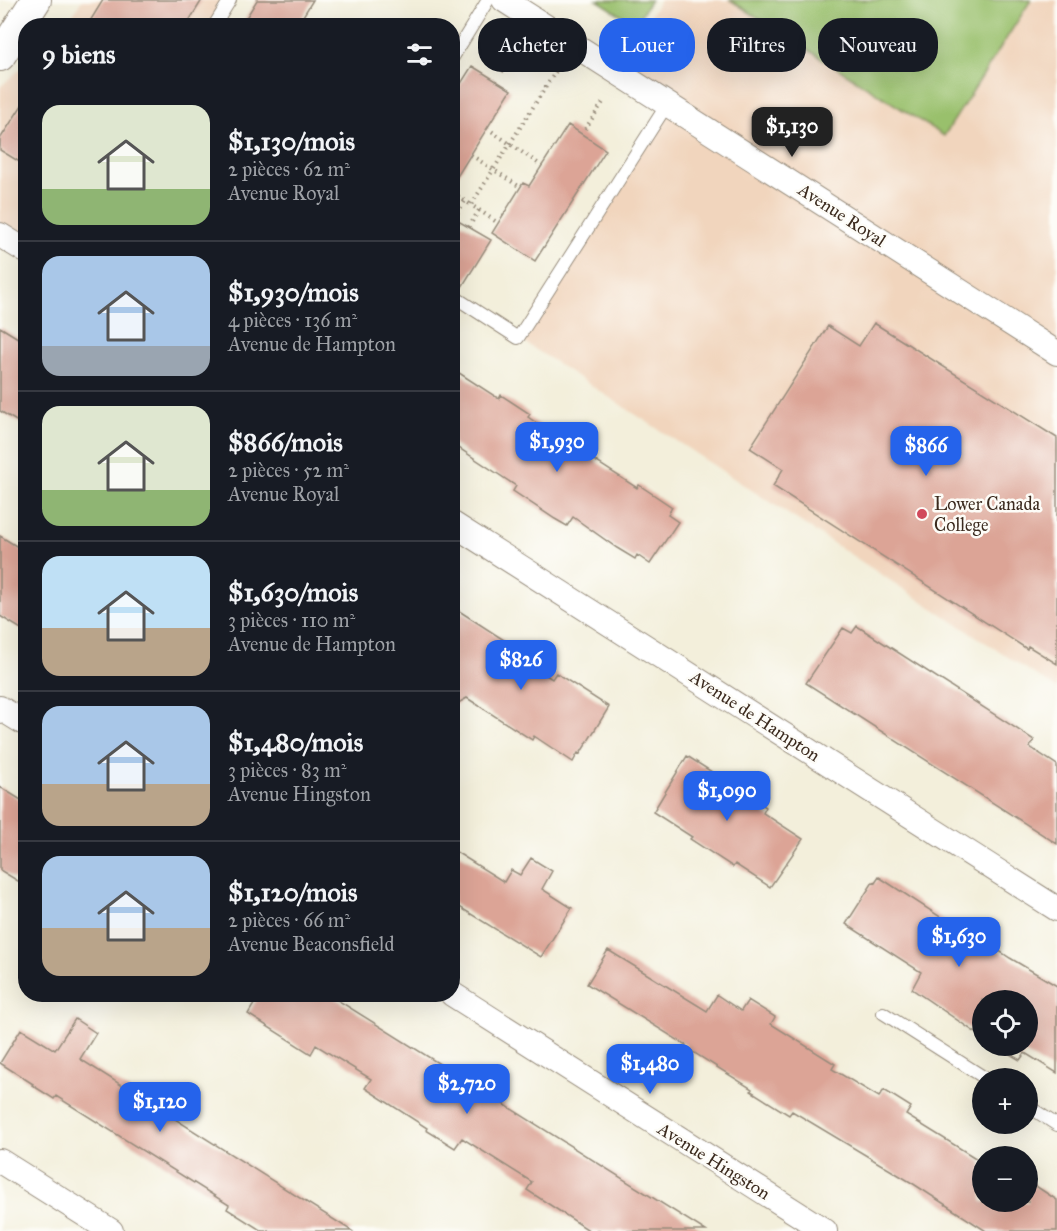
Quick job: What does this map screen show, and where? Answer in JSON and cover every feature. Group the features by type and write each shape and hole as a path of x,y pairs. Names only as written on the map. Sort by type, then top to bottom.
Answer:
{"street":[{"name":"Avenue Royal","path":"504,0 1057,353"},
{"path":"0,56 18,31"},
{"path":"0,235 18,246"},
{"name":"Avenue de Hampton","path":"460,528 1057,909"},
{"path":"0,708 18,719"},
{"name":"Avenue Hingston","path":"460,999 825,1231"},
{"path":"0,1161 111,1231"}],"lane":[{"path":"219,18 230,0"},
{"path":"460,46 488,0"},
{"path":"460,301 518,338 668,103"},
{"path":"883,1013 972,1070"},
{"path":"1038,1113 1057,1125"}],"path":[{"path":"471,205 555,72"},
{"path":"585,129 604,101"},
{"path":"487,128 542,166"},
{"path":"471,155 520,187"},
{"path":"460,198 498,223"},
{"path":"460,209 465,201"},
{"path":"469,227 479,210"}],"shaded area":[{"path":"82,0 230,0 218,18 71,18"},
{"name":"Lower Canada College","path":"660,0 1057,0 1057,689 518,338 667,103 620,72 695,72 695,18 649,18"},
{"path":"18,71 18,242 0,232 0,87"}],"green space":[{"path":"597,0 651,0 639,18 626,18"},
{"path":"730,0 1031,0 944,136 843,72 938,72 938,18 818,18 818,56 806,48 806,18 758,18"}],"building":[{"path":"103,0 202,0 191,18 92,18"},
{"path":"257,0 313,0 302,18 246,18"},
{"path":"472,66 478,72 511,90 460,172 460,85"},
{"path":"18,111 18,161 0,150 0,139"},
{"path":"568,125 606,150 535,261 492,233 523,183 529,186"},
{"path":"460,222 491,240 460,290"},
{"path":"874,323 1057,438 1057,664 1028,646 1027,649 773,486 783,469 750,448 828,326 859,346"},
{"path":"0,327 18,338 18,422 0,411"},
{"path":"460,374 499,399 501,395 530,414 528,417 538,424 637,488 639,485 672,507 668,515 678,522 650,564 637,555 635,559 573,517 567,526 513,491 516,486 460,449"},
{"path":"0,536 18,547 18,627 0,616"},
{"path":"460,612 504,640 501,646 552,679 556,673 609,707 573,762 534,736 532,740 467,698 460,702"},
{"path":"857,626 1034,740 1030,747 1057,765 1057,844 806,683 843,628 852,633"},
{"path":"687,756 766,807 763,813 803,839 770,887 735,864 733,867 653,812"},
{"path":"0,787 18,798 18,881 0,870"},
{"path":"460,854 504,882 511,870 520,875 531,858 552,871 542,889 572,908 541,957 460,907"},
{"path":"879,877 954,926 956,922 1057,986 1057,1073 1030,1056 1038,1056 1038,990 972,990 972,1030 912,989 921,972 846,924 873,882 875,883"},
{"path":"608,950 707,1011 717,995 741,1011 748,1000 775,1017 771,1024 835,1064 832,1069 879,1097 884,1090 911,1107 906,1115 972,1156 972,1212 1038,1212 1038,1188 1057,1200 1057,1231 986,1231 912,1183 792,1111 789,1115 685,1047 686,1045 587,984"},
{"path":"255,1002 341,1002 706,1231 590,1231 527,1190 532,1182 462,1138 455,1148 365,1088 371,1079 316,1045 311,1054 248,1014"},
{"path":"75,1019 96,1033 80,1059 352,1231 262,1231 227,1209 229,1205 56,1096 54,1099 0,1063 21,1029 55,1050"}],"place":[{"name":"Lower Canada College","path":"922,514"}]}
